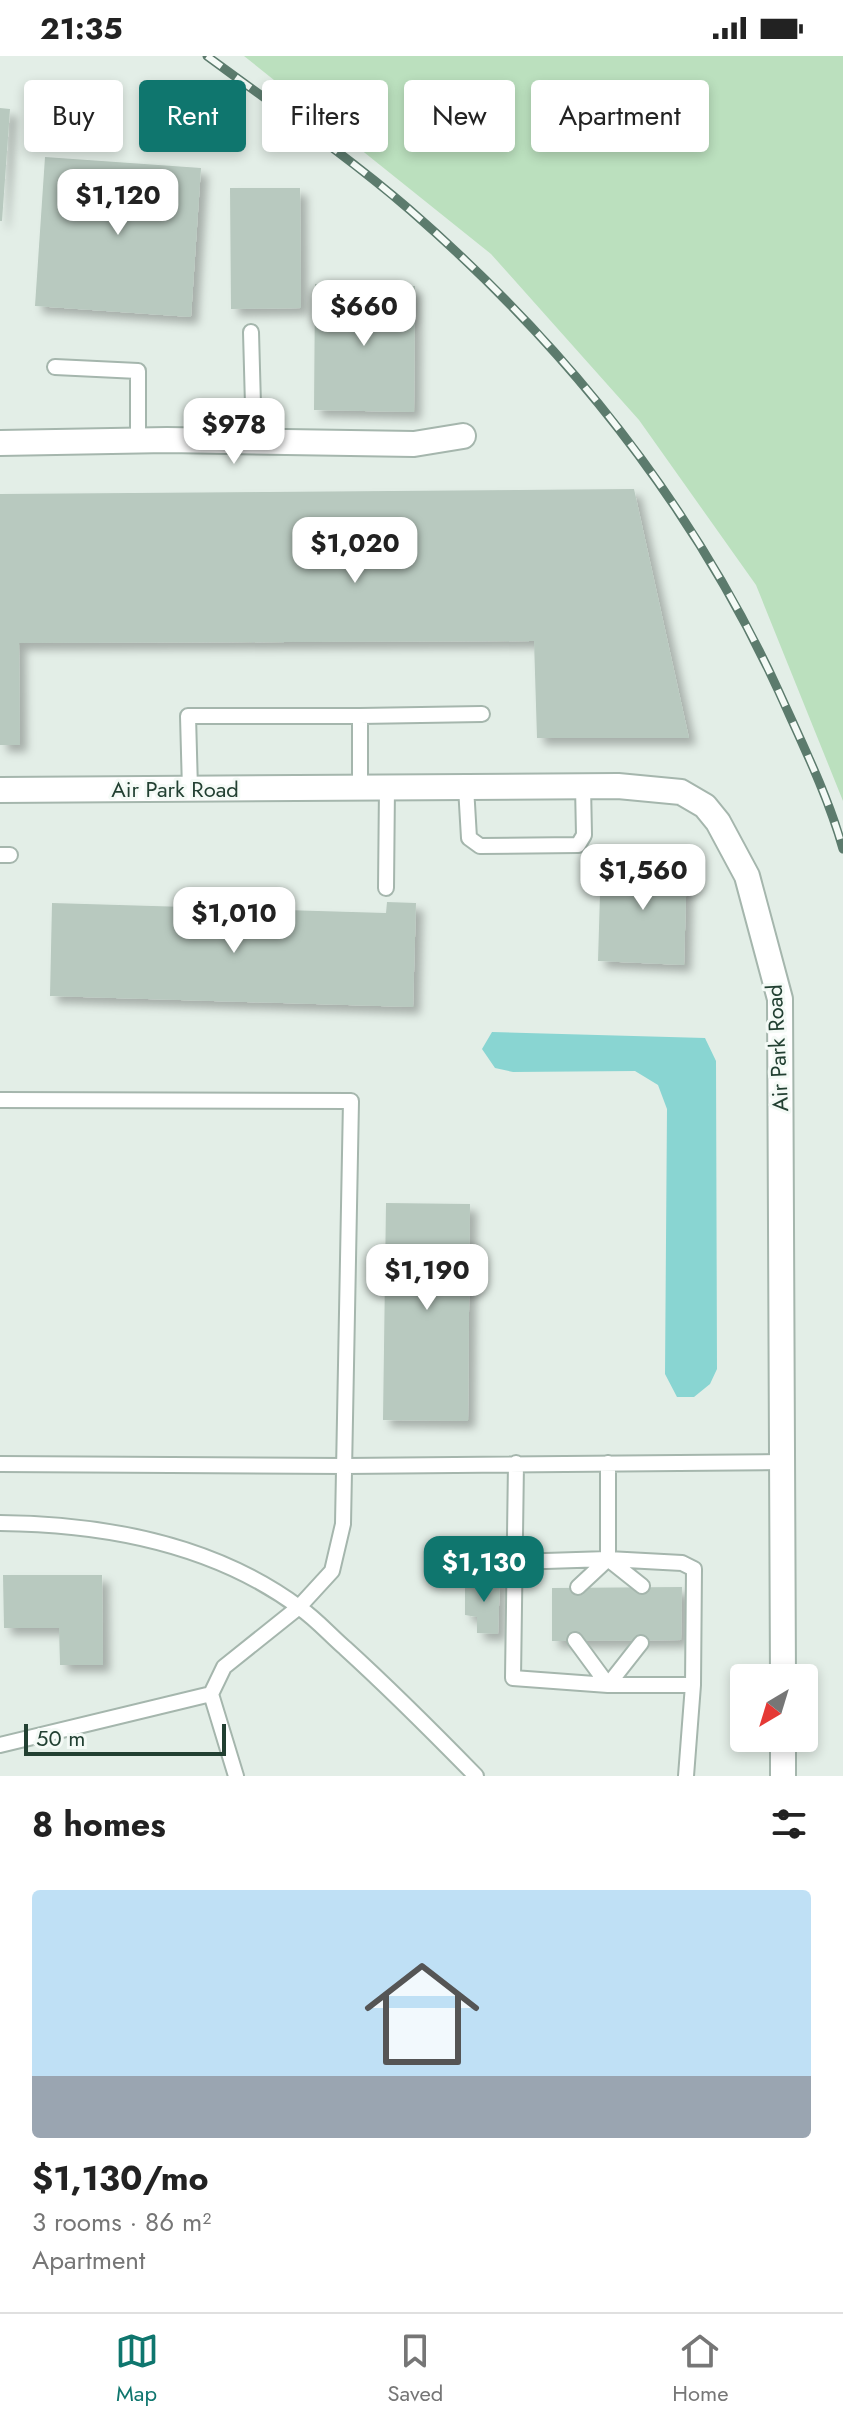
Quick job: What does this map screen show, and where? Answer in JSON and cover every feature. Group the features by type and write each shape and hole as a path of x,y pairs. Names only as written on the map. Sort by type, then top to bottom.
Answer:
{"street":[{"path":"0,443 414,444 463,436"},
{"name":"Air Park Road","path":"0,790 583,786 681,792 705,806 729,841 747,876 780,999 783,1664"},
{"path":"783,1752 783,1776"}],"lane":[{"path":"251,332 254,442"},
{"path":"55,367 138,371 138,441"},
{"path":"190,789 188,716 482,714"},
{"path":"360,716 360,788"},
{"path":"466,787 469,838 480,846 578,845 584,835 583,786"},
{"path":"386,888 387,787"},
{"path":"0,1100 351,1101 343,1524 332,1571 299,1607 224,1667 211,1694 236,1776"},
{"path":"0,1464 345,1466 783,1462"},
{"path":"516,1463 513,1678 608,1685 693,1685"},
{"path":"578,1587 608,1559 608,1463"},
{"path":"0,1523 47,1523 152,1538 228,1567 299,1607 395,1694 476,1776"},
{"path":"608,1559 642,1586"},
{"path":"514,1562 608,1559 682,1563 694,1569 693,1685 686,1776"},
{"path":"575,1640 608,1685"},
{"path":"608,1685 641,1643"},
{"path":"0,1745 211,1694"}],"green space":[{"path":"244,56 843,56 843,801 756,585 639,420 491,254 364,152 388,152 388,80 274,80"}],"water":[{"path":"492,1032 705,1038 716,1061 717,1369 710,1384 694,1397 677,1397 665,1374 667,1109 658,1085 635,1071 513,1072 495,1068 482,1049"}],"building":[{"path":"0,108 10,109 2,221 0,221"},
{"path":"45,157 201,168 191,317 35,306"},
{"path":"230,188 300,188 301,308 231,309"},
{"path":"315,284 415,286 414,412 314,410"},
{"path":"634,489 689,738 537,738 534,641 19,643 20,745 0,745 0,494"},
{"path":"601,860 687,863 684,965 598,961"},
{"path":"387,902 416,903 413,1007 50,996 52,903 386,913"},
{"path":"386,1203 470,1204 468,1421 383,1420"},
{"path":"3,1575 102,1575 103,1665 60,1665 59,1628 4,1628"},
{"path":"500,1579 498,1634 477,1633 477,1617 465,1615 465,1581"},
{"path":"682,1587 681,1640 552,1641 552,1588"}],"railway":[{"path":"207,56 336,150 410,210 521,316 621,432 707,556 745,623 814,770 843,849"}]}
